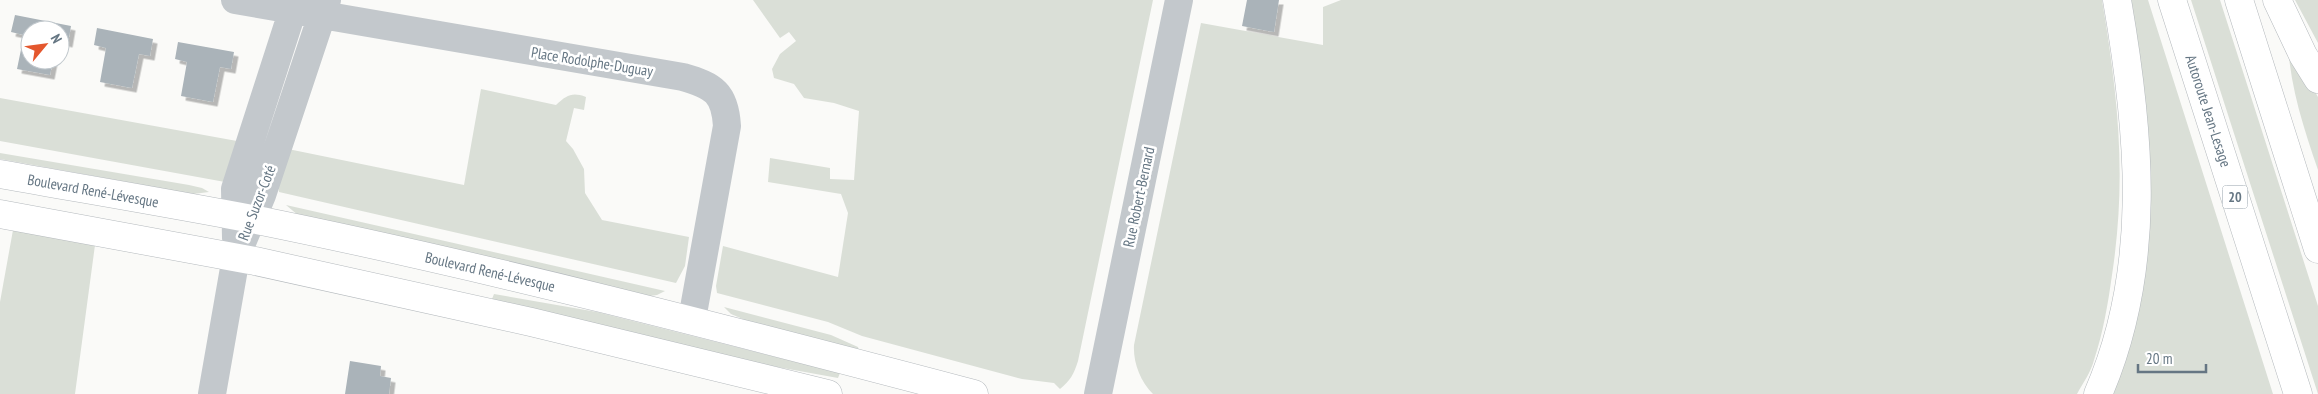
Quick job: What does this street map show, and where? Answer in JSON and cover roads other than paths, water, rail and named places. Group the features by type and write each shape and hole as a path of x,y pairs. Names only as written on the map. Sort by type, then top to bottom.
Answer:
{"main road":[{"path":"2098,394 2120,339 2136,232 2137,179 2134,114 2117,0"},
{"name":"Autoroute Jean-Lesage","path":"2172,0 2298,394"},
{"path":"2239,0 2318,249"},
{"path":"2277,0 2303,55 2318,79"},
{"name":"Boulevard René-Lévesque","path":"0,174 243,218 392,249 692,319 974,394"},
{"path":"0,214 236,257 531,322 753,385 828,394"}],"street":[{"name":"Place Rodolphe-Duguay","path":"235,0 324,8 683,77 705,84 717,91 724,101 728,126 692,319"},
{"name":"Rue Robert-Bernard","path":"1098,394 1179,0"},
{"name":"Rue Suzor-Coté","path":"212,394 243,218 235,189 294,6"},
{"name":"Rue Suzor-Coté","path":"243,218 262,195 324,8"},
{"path":"267,88 294,97"}]}
